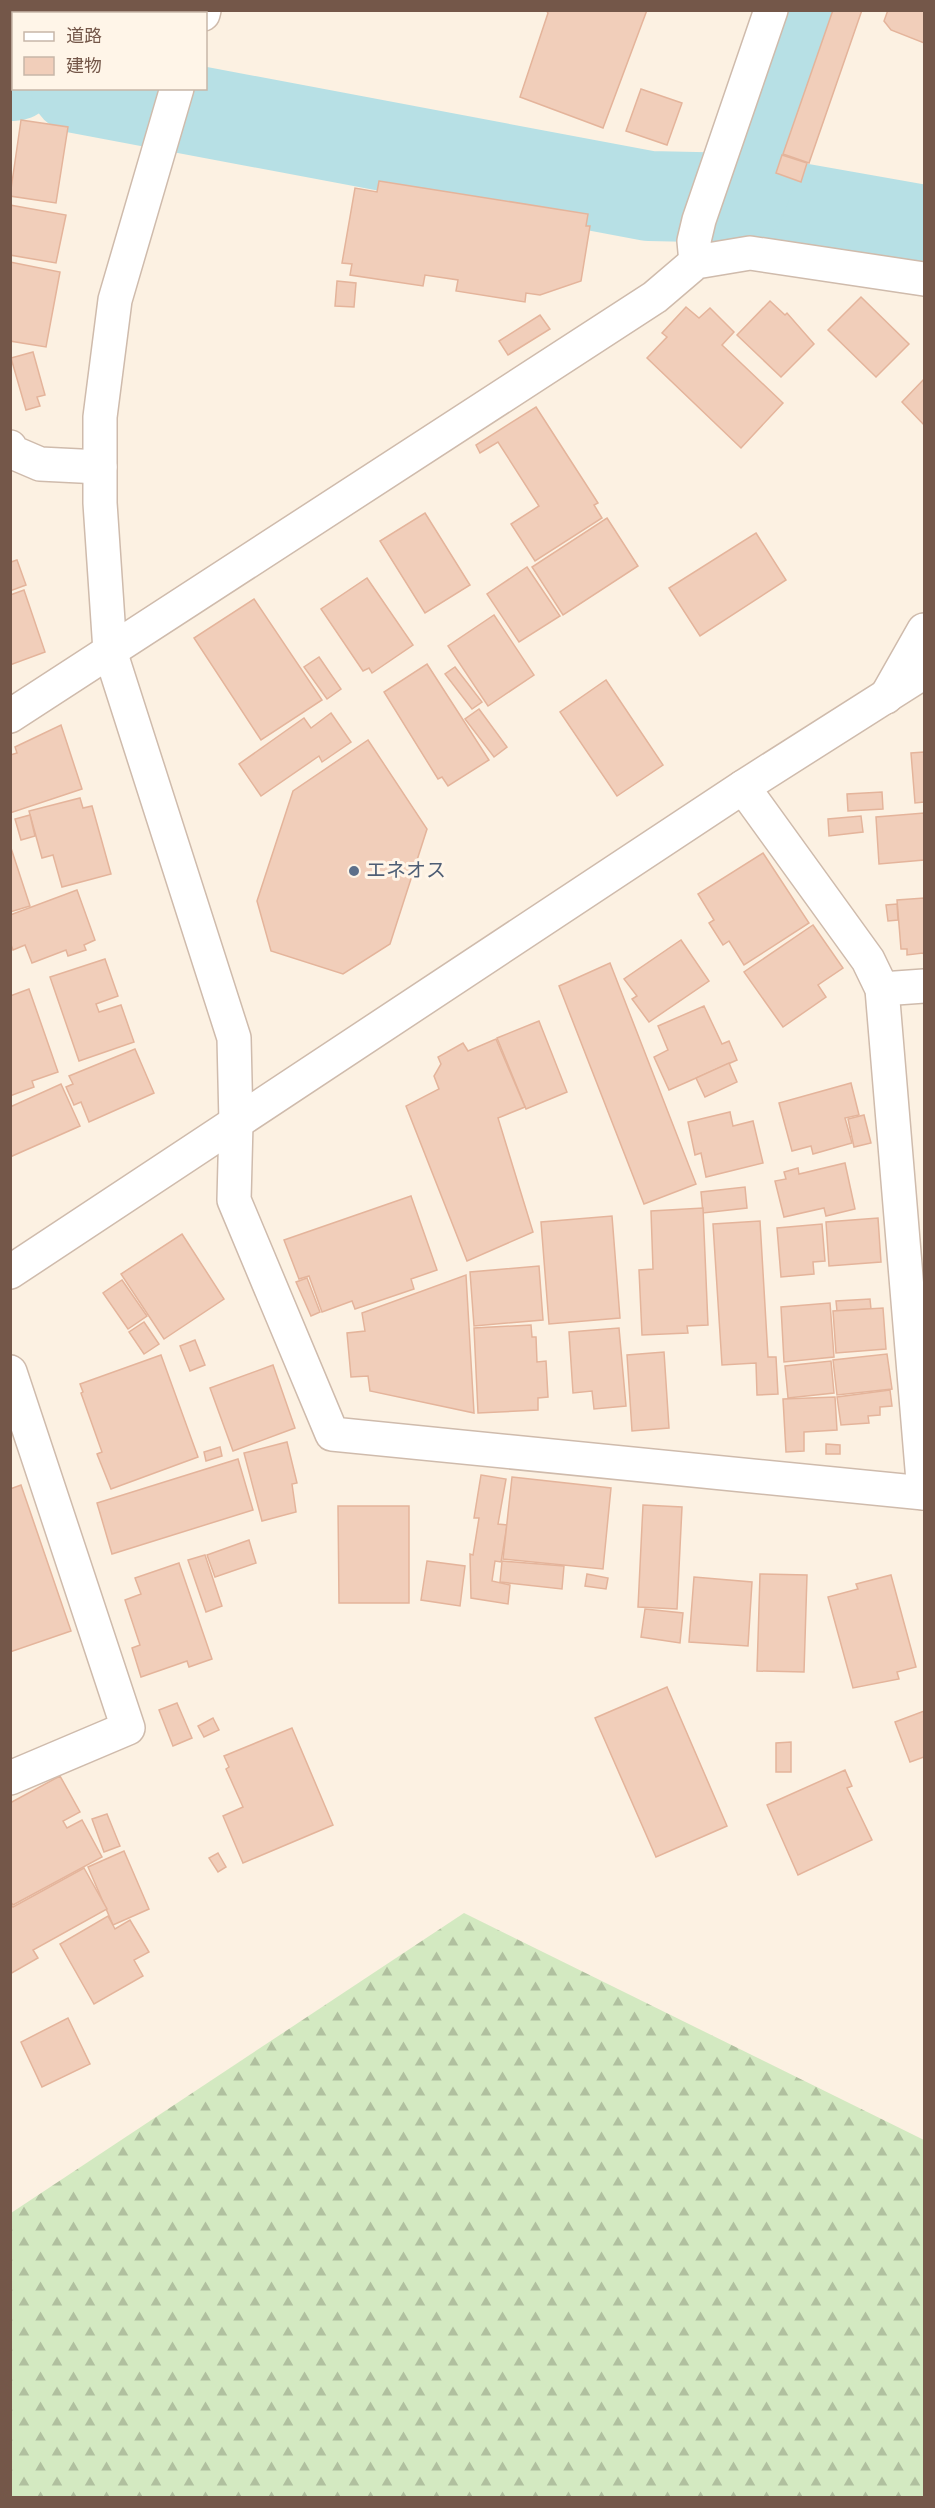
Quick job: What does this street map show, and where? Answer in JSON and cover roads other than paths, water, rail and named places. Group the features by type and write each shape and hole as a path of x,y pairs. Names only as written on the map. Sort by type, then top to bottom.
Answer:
{"street":[{"path":"696,262 694,241 699,220 771,10"},
{"path":"176,90 115,300 100,417 100,467 110,651 234,1038 236,1123 234,1200 332,1434 924,1493 882,990 868,960 743,787"},
{"path":"10,716 655,297 696,262 750,253 924,279"},
{"path":"10,447 12,452 40,465 100,467"},
{"path":"886,697 924,630"},
{"path":"10,1272 743,787 924,672"},
{"path":"882,990 924,986"},
{"path":"10,1372 128,1728 10,1778"}],"waterway":[{"path":"742,198 808,10"},
{"path":"87,90 649,196 742,198 924,230"}],"place":[{"name":"エネオス","path":"354,871"}]}
